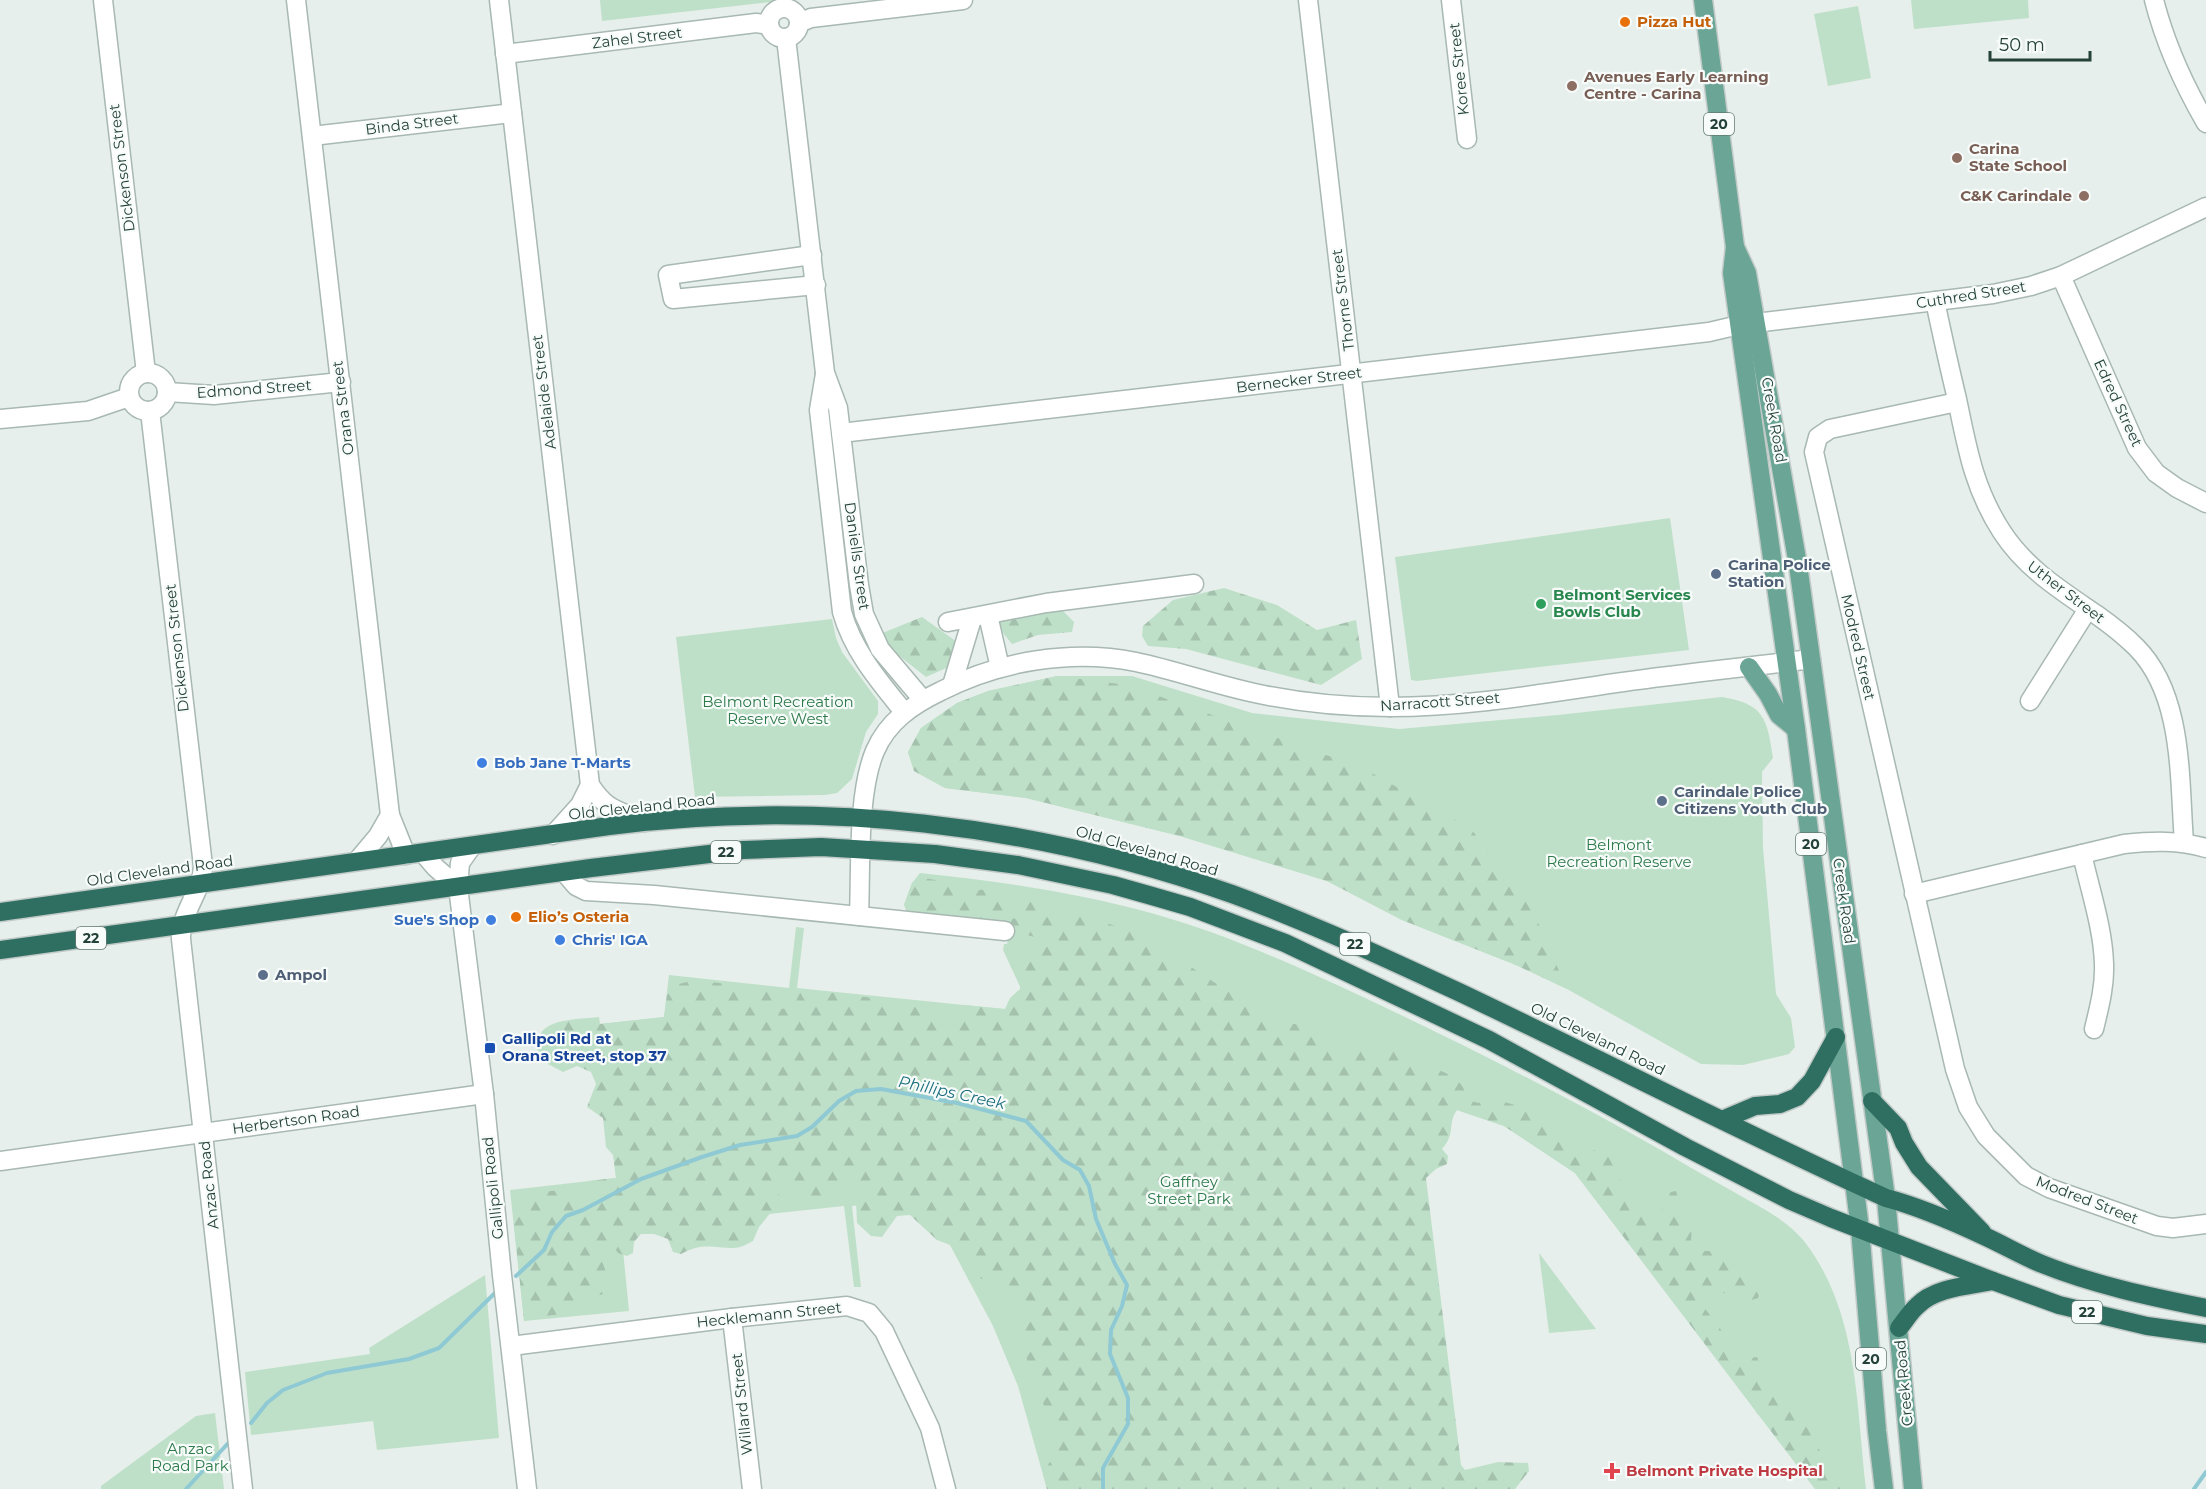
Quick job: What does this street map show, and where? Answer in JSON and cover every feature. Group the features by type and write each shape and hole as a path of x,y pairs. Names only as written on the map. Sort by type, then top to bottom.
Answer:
{"highway":[{"name":"Old Cleveland Road","path":"0,912 645,822 725,816 863,817 959,828 1115,859 1229,893 1335,935 1854,1184 1886,1198 1917,1206 1985,1236 2040,1264 2081,1278 2164,1300 2206,1308"},
{"name":"22","path":"0,950 458,886 743,850 821,847 935,854 1039,869 1113,885 1190,907 1240,925 1325,961 1479,1035 1685,1147 1789,1200 1890,1241 2059,1305 2165,1329 2206,1334"},
{"path":"1722,1119 1755,1106 1780,1104 1797,1097 1812,1081 1836,1037"},
{"path":"1872,1101 1898,1128 1904,1143 1919,1167 1985,1236"},
{"path":"1899,1328 1917,1305 1934,1295 1953,1288 1993,1281"}],"main road":[{"name":"Creek Road","path":"1703,0 1736,247 1747,273 1748,324 1786,662 1860,1229 1884,1489"},
{"name":"Creek Road","path":"1748,324 1791,518 1811,659 1886,1198 1913,1489"},
{"path":"1749,667 1768,694 1779,715 1796,729"}],"street":[{"name":"Dickenson Street","path":"103,0 146,373"},
{"name":"Orana Street","path":"296,0 390,815 415,854"},
{"name":"Adelaide Street","path":"499,0 590,785"},
{"path":"799,22 811,18 963,0"},
{"name":"Thorne Street","path":"1308,0 1390,707"},
{"name":"Koree Street","path":"1451,0 1467,139"},
{"path":"2154,0 2183,78 2206,123"},
{"path":"786,9 793,11 799,22 798,30 793,36 786,38 778,37 769,25 774,12 786,9"},
{"name":"Zahel Street","path":"506,54 756,23 769,25"},
{"name":"Daniells Street","path":"786,38 825,373 838,408 858,585 864,614 880,649 923,700"},
{"name":"Binda Street","path":"312,136 512,113"},
{"name":"Cuthred Street","path":"1748,324 1935,301 2031,286 2061,276 2206,207"},
{"path":"812,255 668,275 673,299 816,285"},
{"name":"Edred Street","path":"2061,276 2138,448 2156,473 2177,488 2206,503"},
{"name":"Uther Street","path":"1935,301 1970,463 1986,504 2003,533 2026,563 2051,584 2116,629 2138,648 2152,667 2166,695 2174,723 2184,842"},
{"name":"Bernecker Street","path":"841,433 1709,332 1748,324"},
{"path":"146,373 156,374 162,378 167,392 164,403 159,408 150,411 140,410 134,406 129,397 130,383 138,375 146,373"},
{"name":"Daniells Street","path":"825,373 819,410 842,612 851,639 865,663 904,712"},
{"name":"Edmond Street","path":"167,392 214,395 341,382"},
{"path":"0,419 88,411 129,397"},
{"name":"Modred Street","path":"1957,402 1830,429 1818,437 1814,452 1955,1069 1968,1107 1986,1136 2026,1176 2049,1188 2157,1227 2174,1228 2206,1224"},
{"name":"Dickenson Street","path":"150,411 203,866 200,884"},
{"path":"948,622 1046,603 1194,584"},
{"path":"2030,701 2088,609"},
{"path":"980,617 1000,668"},
{"path":"952,685 980,617"},
{"name":"Narracott Street","path":"923,700 952,685 1000,668 1040,659 1115,658 1265,696 1354,706 1390,707 1458,703 1811,659"},
{"path":"859,916 863,817 868,773 875,752 888,728 904,712 923,700"},
{"path":"590,785 599,799 609,808 645,822"},
{"path":"553,835 580,805 590,785"},
{"path":"357,861 378,836 390,815"},
{"path":"1914,894 2124,844 2152,841 2184,842 2206,848"},
{"name":"Gallipoli Road","path":"472,846 460,863 458,886 484,1094 527,1489"},
{"path":"415,854 458,886"},
{"path":"2082,854 2101,939 2104,965 2102,991 2094,1029"},
{"path":"564,872 580,889 1005,931"},
{"name":"Anzac Road","path":"200,884 182,925 181,939 243,1489"},
{"name":"Herbertson Road","path":"0,1161 484,1094"},
{"name":"Hecklemann Street","path":"511,1346 847,1306 869,1313 884,1331 930,1428 946,1489"},
{"name":"Willard Street","path":"732,1318 752,1489"}],"green space":[{"path":"600,0 788,0 602,21"},
{"path":"1911,0 2028,0 2029,18 1914,29"},
{"path":"1858,6 1871,78 1828,86 1814,14"},
{"name":"Belmont Services Bowls Club","path":"1670,518 1689,650 1411,680 1395,557"},
{"path":"1224,588 1277,605 1317,630 1356,620 1362,659 1321,685 1186,649 1148,646 1142,636 1143,626 1173,600"},
{"path":"1060,608 1074,622 1072,632 1038,635 1012,644 1003,633 999,620"},
{"path":"922,617 957,642 953,665 926,677 888,647 880,634"},
{"name":"Belmont Recreation Reserve West","path":"832,619 842,652 878,701 878,714 866,732 852,779 837,793 825,795 695,797 676,637"},
{"name":"Belmont Recreation Reserve","path":"1057,676 1132,676 1252,713 1399,729 1722,697 1747,704 1761,715 1765,723 1773,758 1762,772 1763,848 1776,994 1791,1018 1795,1047 1789,1054 1743,1065 1701,1064 1567,989 1516,965 1402,920 1327,881 1180,836 1026,798 945,788 914,771 908,752 921,728 957,703 988,691"},
{"path":"1057,676 1127,685 1363,768 1471,829 1529,902 1567,989 1516,965 1402,920 1327,881 1180,836 1026,798 945,788 914,771 908,752 921,728 957,703 988,691"},
{"name":"Gaffney Street Park","path":"920,873 1007,884 1094,899 1178,921 1259,950 1363,997 1512,1070 1623,1129 1771,1213 1804,1241 1822,1269 1835,1298 1852,1360 1866,1489 1815,1489 1575,1173 1504,1126 1457,1110 1047,1489 1018,1386 993,1326 925,1198 852,1206 861,1287 854,1287 844,1206 621,1230 629,1311 524,1321 510,1190 616,1178 600,1024 664,1017 669,975 789,988 796,927 804,928 797,988 1032,1012 1003,950 1004,944 1007,944 1010,927 904,905 912,883"},
{"name":"Gaffney Street Park","path":"924,878 941,881 957,891 968,894 993,889 1015,906 1010,913 1012,918 1016,919 1020,915 1022,900 1044,898 1054,904 1055,914 1060,918 1069,915 1070,911 1134,932 1268,1018 1308,1025 1329,1041 1343,1047 1394,1051 1455,1077 1469,1100 1478,1103 1492,1098 1521,1107 1564,1134 1582,1156 1594,1150 1607,1154 1624,1187 1660,1222 1664,1215 1660,1204 1665,1193 1676,1191 1681,1208 1693,1221 1691,1240 1700,1251 1716,1251 1723,1246 1732,1255 1740,1276 1749,1278 1761,1287 1758,1298 1741,1303 1713,1288 1694,1289 1700,1302 1725,1335 1726,1354 1737,1365 1744,1359 1757,1357 1764,1375 1801,1414 1818,1448 1853,1489 1815,1489 1575,1173 1504,1126 1457,1110 1452,1120 1449,1139 1442,1149 1448,1156 1447,1164 1436,1169 1426,1178 1461,1465 1465,1470 1498,1462 1528,1463 1529,1471 1515,1489 1047,1489 1043,1474 1060,1436 1047,1414 1019,1338 1024,1309 1003,1290 980,1278 959,1251 937,1240 910,1215 897,1216 882,1237 871,1236 857,1223 854,1190 848,1186 838,1198 833,1200 798,1201 788,1197 789,1182 781,1171 776,1174 775,1183 779,1193 777,1205 759,1227 753,1241 737,1248 708,1246 681,1254 673,1252 668,1239 654,1234 641,1234 634,1242 633,1253 627,1256 618,1253 612,1244 604,1242 599,1250 608,1279 603,1294 586,1300 579,1310 524,1321 514,1224 533,1199 544,1192 552,1191 561,1191 586,1215 597,1210 602,1202 594,1189 587,1185 588,1181 616,1178 613,1155 606,1147 603,1118 587,1107 596,1084 591,1072 577,1066 563,1072 548,1064 537,1049 539,1037 544,1029 558,1022 576,1019 599,1017 600,1024 664,1017 667,995 679,984 694,980 769,989 774,1005 781,1009 793,1007 802,989 920,1004 921,1015 962,1021 968,1018 961,1006 964,1005 1005,1009 1010,998 1020,989 1009,962 1010,959 1019,959 1025,948 1035,943 1038,938 1027,935 1010,924 908,915 904,905 912,883"},
{"path":"1539,1253 1596,1329 1549,1333"},
{"path":"485,1275 499,1438 377,1450 373,1421 251,1435 245,1372 370,1354 369,1348"},
{"name":"Anzac Road Park","path":"215,1413 224,1489 101,1489 101,1486 196,1416"}],"waterway":[{"name":"Phillips Creek","path":"516,1276 544,1250 552,1232 566,1216 583,1210 641,1179 702,1157 740,1145 797,1136 812,1127 839,1101 856,1091 881,1089 957,1103 1026,1121 1063,1160 1080,1170 1089,1186 1096,1219 1115,1264 1127,1285 1122,1306 1111,1330 1110,1354 1128,1398 1128,1424 1103,1468 1103,1489"},
{"name":"Phillips Creek","path":"251,1423 267,1403 283,1390 327,1373 409,1359 439,1348 497,1291"},
{"name":"Phillips Creek","path":"186,1489 232,1439"},
{"name":"Phillips Creek","path":"2194,1489 2206,1472"}],"place":[{"name":"Pizza Hut","path":"1625,22"},
{"name":"Avenues Early Learning Centre - Carina","path":"1572,86"},
{"name":"Carina State School","path":"1957,158"},
{"name":"C&K Carindale","path":"2084,196"},
{"name":"Carina Police Station","path":"1716,574"},
{"name":"Belmont Services Bowls Club","path":"1541,604"},
{"name":"Bob Jane T-Marts","path":"482,763"},
{"name":"Carindale Police Citizens Youth Club","path":"1662,801"},
{"name":"Elio’s Osteria","path":"516,917"},
{"name":"Sue's Shop","path":"491,920"},
{"name":"Chris' IGA","path":"560,940"},
{"name":"Ampol","path":"263,975"},
{"name":"Gallipoli Rd at Orana Street, stop 37","path":"490,1048"},
{"name":"Belmont Private Hospital","path":"1612,1471"}]}
